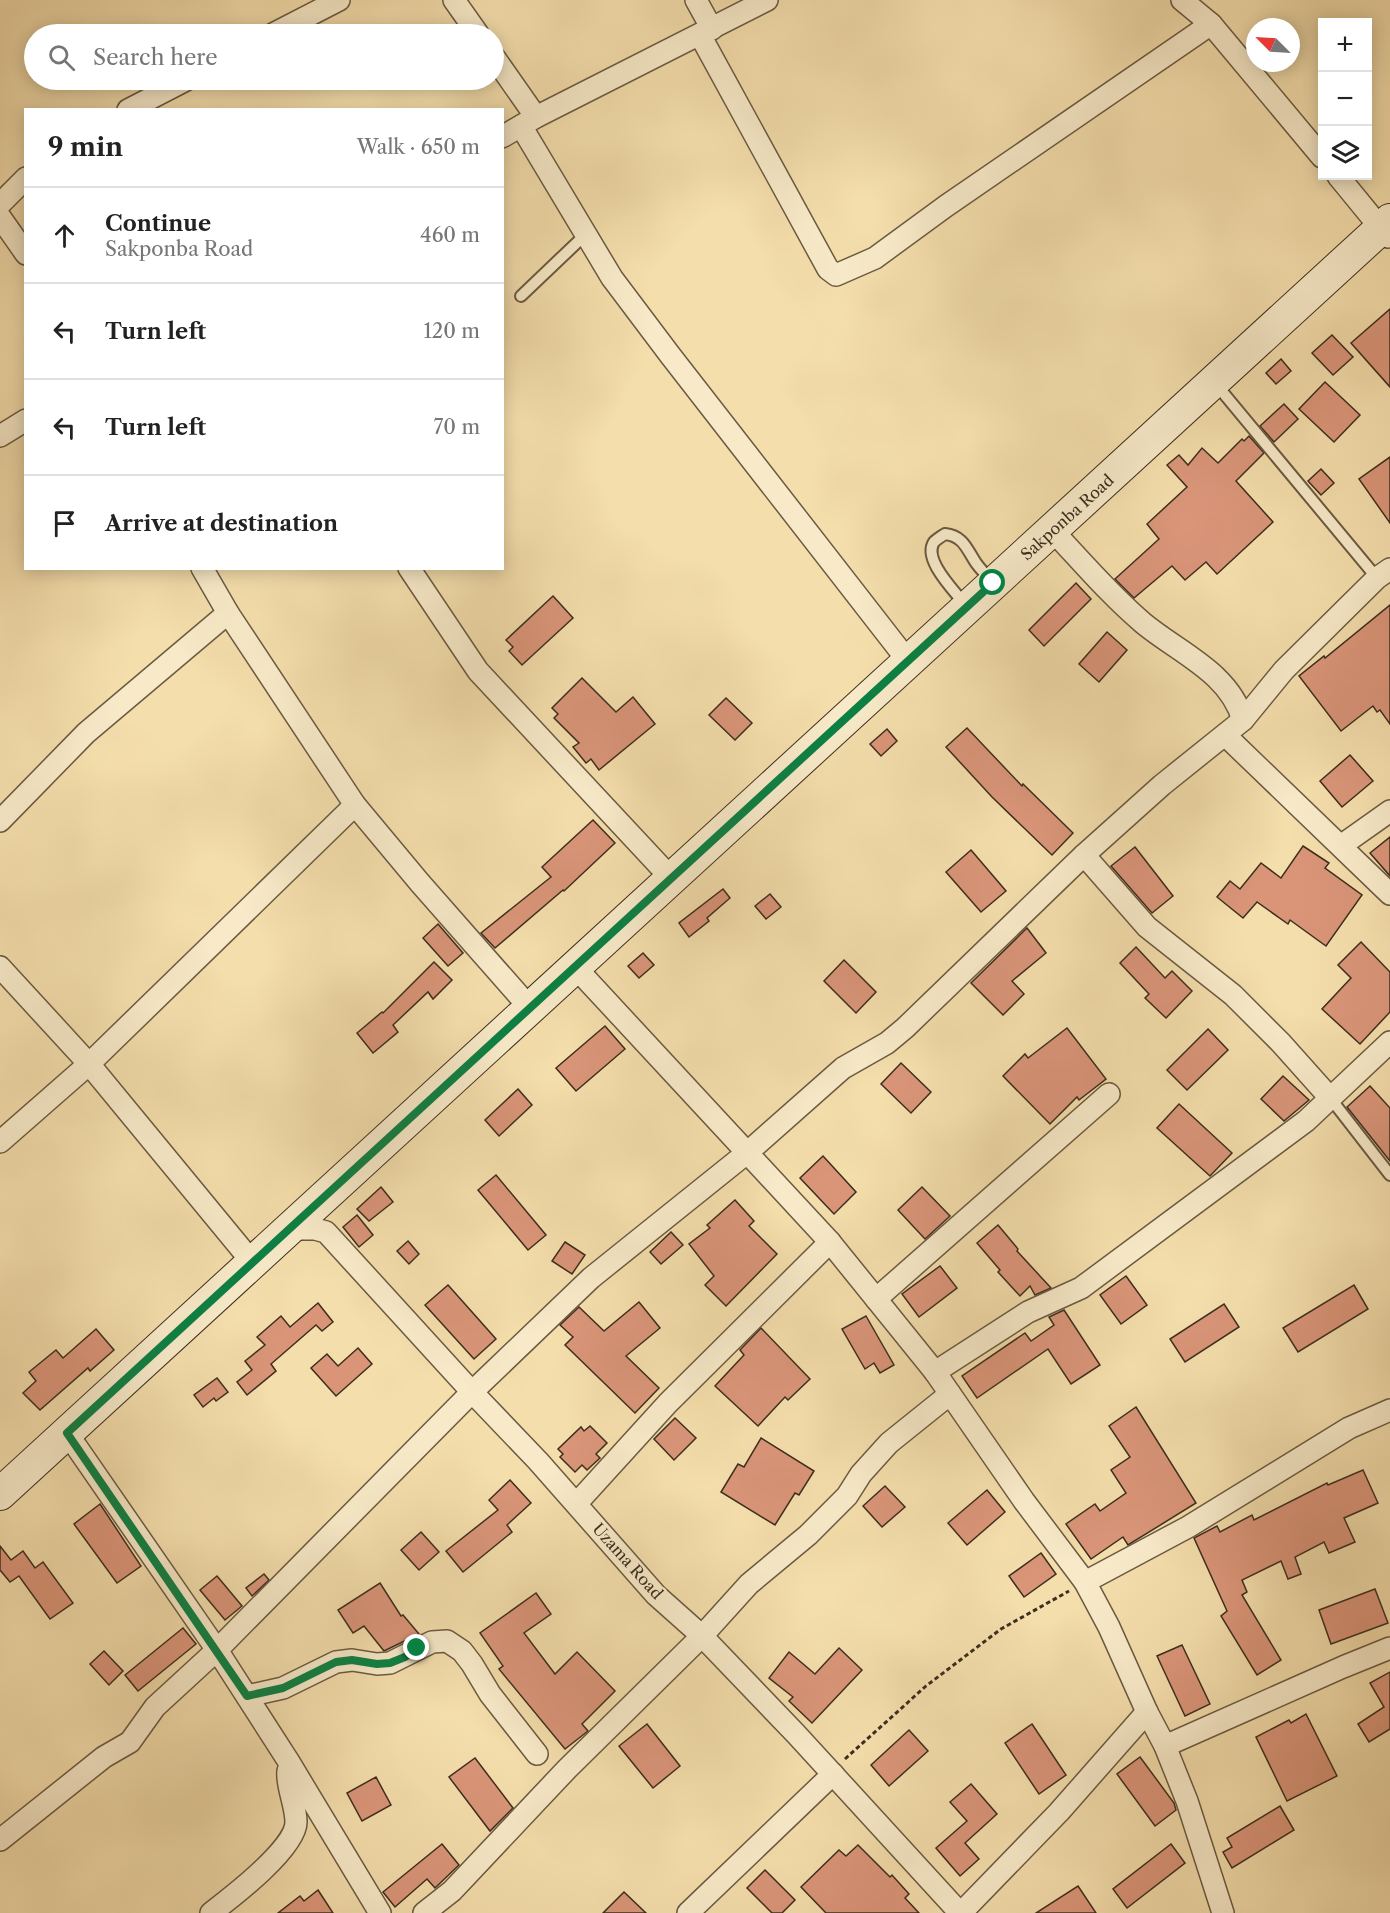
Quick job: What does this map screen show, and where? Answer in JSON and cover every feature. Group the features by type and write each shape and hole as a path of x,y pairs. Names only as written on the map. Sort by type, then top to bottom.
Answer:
{"main road":[{"name":"Sakponba Road","path":"0,1494 993,583 1053,531 1213,381 1387,229"}],"street":[{"path":"292,24 339,0"},
{"path":"454,0 471,24"},
{"path":"696,0 706,32 828,269 836,275 875,258 946,206 1211,24"},
{"path":"520,127 766,0"},
{"path":"1182,0 1211,24 1318,151"},
{"path":"504,84 520,127 612,278 908,661"},
{"path":"132,108 167,90"},
{"path":"0,204 24,180"},
{"path":"1342,180 1387,229"},
{"path":"0,217 24,251"},
{"path":"0,436 24,421"},
{"path":"1053,531 1144,623 1219,679 1236,700 1243,720"},
{"path":"203,570 228,613 355,805 420,884 530,1008"},
{"path":"410,570 478,670 671,878"},
{"path":"0,1840 104,1757 130,1742 155,1707 217,1650 472,1392 591,1278 748,1152 843,1068 887,1042 905,1028 1084,855 1162,785 1243,720 1284,670 1384,574"},
{"path":"0,821 86,733 228,613"},
{"path":"1225,735 1317,825 1342,845 1390,894"},
{"path":"0,1142 90,1064 355,805"},
{"path":"1342,845 1390,811"},
{"path":"1084,855 1147,927 1233,995 1281,1043 1331,1099"},
{"path":"0,967 90,1064 253,1263"},
{"path":"575,967 830,1242 935,1372 1024,1501 1085,1582 1109,1627 1147,1712 1165,1746 1187,1802 1223,1913"},
{"path":"935,1372 1028,1312 1081,1288 1306,1121 1390,1042"},
{"path":"876,1299 1109,1094"},
{"name":"Uzama Road","path":"289,1229 315,1228 326,1232 577,1503 656,1595 702,1636 961,1913"},
{"path":"577,1503 668,1403 830,1242"},
{"path":"424,1913 452,1891 567,1769 702,1636 749,1584 808,1535 847,1496 861,1474 889,1443 950,1394"},
{"path":"1085,1582 1188,1527 1349,1428 1390,1410"},
{"path":"67,1433 247,1696 380,1913"},
{"path":"247,1696 283,1688 336,1662 352,1660 377,1664 390,1663 432,1642 447,1641 462,1651 490,1694 537,1754"},
{"path":"1165,1746 1390,1648"},
{"path":"961,1913 1059,1812 1147,1712"},
{"path":"211,1913 244,1887 282,1851 290,1840 297,1824 294,1798 287,1777 289,1762"},
{"path":"688,1913 832,1774"}],"lane":[{"path":"521,296 586,234"},
{"path":"1213,381 1384,574"},
{"path":"967,607 934,564 930,554 934,542 945,534 955,535 965,544 993,583"},
{"path":"1331,1099 1390,1175"}],"path":[{"path":"832,1774 843,1761 926,1686 1001,1629 1085,1582"}],"building":[{"path":"1390,309 1390,387 1351,343"},
{"path":"1332,335 1353,357 1333,375 1312,353"},
{"path":"1281,359 1291,371 1276,384 1266,373"},
{"path":"1325,382 1360,415 1334,442 1299,409"},
{"path":"1284,404 1298,419 1274,442 1260,426"},
{"path":"1249,436 1264,453 1236,481 1273,522 1217,574 1206,562 1185,580 1172,566 1134,598 1115,579 1159,539 1147,524 1187,487 1167,465 1179,455 1188,465 1202,448 1218,463 1242,439 1244,441"},
{"path":"1390,457 1390,523 1359,479"},
{"path":"1321,469 1334,483 1321,495 1308,481"},
{"path":"1076,583 1091,599 1044,646 1029,630"},
{"path":"553,596 573,618 522,665 509,651 513,647 506,640"},
{"path":"1390,605 1390,724 1380,710 1377,712 1373,706 1341,731 1299,676 1324,656 1325,658"},
{"path":"1107,632 1127,650 1099,682 1079,664"},
{"path":"582,678 616,712 633,697 655,724 599,770 591,759 586,763 573,747 579,743 554,718 558,714 552,708"},
{"path":"726,698 752,723 735,740 709,715"},
{"path":"967,728 1022,786 1023,784 1073,833 1052,855 992,797 946,747"},
{"path":"887,729 897,741 881,756 870,744"},
{"path":"1350,755 1373,781 1342,807 1320,781"},
{"path":"593,820 615,843 564,891 495,948 481,933 551,877 542,867"},
{"path":"1390,837 1390,876 1370,853"},
{"path":"1303,846 1329,863 1325,868 1362,895 1326,946 1290,920 1288,924 1257,902 1243,918 1217,897 1230,881 1240,889 1261,863 1281,878"},
{"path":"1135,847 1173,896 1152,913 1111,866"},
{"path":"971,850 1006,891 981,912 946,872"},
{"path":"723,889 730,898 707,918 709,921 689,937 679,923"},
{"path":"770,894 781,907 766,919 755,906"},
{"path":"438,924 463,953 448,966 423,938"},
{"path":"1027,928 1046,953 1012,981 1024,994 1003,1015 971,983"},
{"path":"1361,942 1390,972 1390,1012 1360,1044 1322,1009 1351,978 1338,965"},
{"path":"1136,947 1165,978 1172,971 1192,991 1166,1018 1145,998 1149,994 1120,963"},
{"path":"643,953 654,965 639,978 628,966"},
{"path":"844,960 876,992 856,1013 824,981"},
{"path":"434,962 452,980 433,999 428,992 393,1025 398,1032 373,1053 357,1033 383,1013"},
{"path":"605,1026 625,1049 576,1091 556,1068"},
{"path":"1067,1028 1106,1079 1079,1100 1077,1097 1050,1124 1003,1076 1025,1054 1028,1058"},
{"path":"1208,1029 1228,1050 1187,1090 1167,1070"},
{"path":"901,1063 931,1092 911,1113 881,1084"},
{"path":"1283,1076 1309,1100 1284,1121 1261,1099"},
{"path":"1370,1086 1390,1108 1390,1161 1347,1107"},
{"path":"518,1089 532,1105 499,1136 485,1120"},
{"path":"1179,1104 1232,1153 1210,1176 1157,1128"},
{"path":"823,1156 856,1192 834,1214 800,1178"},
{"path":"496,1175 546,1235 528,1250 478,1190"},
{"path":"381,1187 393,1202 369,1221 357,1209"},
{"path":"922,1187 950,1216 925,1239 898,1210"},
{"path":"735,1200 754,1221 749,1226 777,1254 726,1306 705,1285 714,1276 689,1244 710,1228 707,1225"},
{"path":"357,1215 373,1235 359,1247 343,1227"},
{"path":"998,1225 1018,1249 1017,1251 1051,1288 1035,1295 1030,1286 1020,1296 998,1272 1000,1270 977,1243"},
{"path":"671,1232 683,1245 661,1264 650,1252"},
{"path":"408,1241 419,1254 409,1264 397,1251"},
{"path":"565,1242 585,1255 572,1274 552,1261"},
{"path":"940,1266 957,1288 919,1317 902,1294"},
{"path":"1126,1276 1147,1305 1121,1324 1100,1295"},
{"path":"448,1285 496,1339 474,1359 425,1305"},
{"path":"1354,1285 1368,1309 1298,1352 1283,1328"},
{"path":"639,1302 660,1328 626,1356 659,1388 635,1413 565,1345 573,1337 560,1325 579,1307 604,1331"},
{"path":"318,1303 333,1322 322,1331 316,1325 271,1364 276,1371 247,1395 237,1382 252,1370 245,1361 265,1345 257,1337 281,1316 290,1327"},
{"path":"1224,1304 1239,1327 1185,1362 1170,1339"},
{"path":"1064,1310 1100,1365 1071,1384 1048,1349 977,1398 962,1376 1025,1333 1031,1341 1054,1325 1049,1317"},
{"path":"866,1316 894,1365 880,1373 874,1363 865,1369 842,1329"},
{"path":"761,1328 810,1379 788,1400 785,1397 758,1426 715,1386 744,1355 740,1350"},
{"path":"96,1329 114,1350 90,1371 88,1368 40,1410 23,1393 36,1381 29,1372 56,1350 63,1358"},
{"path":"358,1348 372,1364 336,1396 311,1368 327,1354 338,1366"},
{"path":"217,1378 228,1392 216,1401 214,1398 203,1407 194,1395"},
{"path":"1136,1407 1196,1503 1128,1545 1123,1537 1091,1559 1066,1524 1095,1504 1100,1511 1126,1493 1111,1470 1130,1457 1109,1426"},
{"path":"675,1418 696,1438 674,1460 654,1439"},
{"path":"590,1426 607,1443 596,1454 600,1458 587,1470 582,1465 575,1472 560,1457 563,1454 558,1449 581,1427 584,1431"},
{"path":"761,1438 814,1471 799,1495 795,1493 775,1525 721,1492 738,1464 744,1467"},
{"path":"1363,1470 1378,1503 1344,1518 1355,1542 1329,1553 1324,1542 1295,1557 1301,1574 1288,1579 1281,1561 1242,1580 1247,1592 1242,1595 1281,1660 1257,1675 1221,1616 1227,1611 1194,1538 1217,1526 1220,1532 1252,1515 1254,1520 1327,1483 1328,1485"},
{"path":"510,1480 531,1503 507,1525 512,1532 463,1572 446,1551 498,1510 489,1500"},
{"path":"885,1486 905,1507 882,1527 863,1506"},
{"path":"987,1490 1005,1512 967,1545 948,1523"},
{"path":"100,1504 141,1566 117,1583 74,1524"},
{"path":"421,1532 439,1552 419,1570 401,1550"},
{"path":"0,1546 11,1560 23,1551 35,1568 43,1562 73,1603 50,1619 19,1576 10,1582 0,1570"},
{"path":"1041,1553 1056,1574 1024,1597 1009,1576"},
{"path":"264,1574 269,1580 252,1596 246,1588"},
{"path":"217,1576 242,1606 225,1620 200,1590"},
{"path":"380,1583 401,1616 403,1615 419,1634 384,1651 364,1626 353,1633 338,1610"},
{"path":"1375,1589 1388,1623 1331,1644 1319,1610"},
{"path":"536,1593 551,1614 524,1633 555,1674 577,1652 615,1691 582,1724 588,1731 565,1749 499,1669 503,1666 480,1633"},
{"path":"183,1628 196,1644 138,1691 125,1675"},
{"path":"1182,1645 1210,1704 1185,1716 1157,1656"},
{"path":"839,1648 862,1670 812,1723 789,1701 793,1697 769,1678 789,1652 815,1674"},
{"path":"104,1651 123,1671 109,1685 90,1664"},
{"path":"1390,1672 1390,1729 1369,1742 1358,1724 1384,1707 1370,1683"},
{"path":"1306,1714 1337,1776 1287,1801 1256,1737 1289,1720 1291,1723"},
{"path":"647,1724 680,1766 653,1788 619,1746"},
{"path":"1032,1724 1066,1775 1039,1794 1005,1743"},
{"path":"909,1730 928,1751 889,1786 871,1765"},
{"path":"1140,1757 1174,1803 1176,1810 1155,1826 1117,1774"},
{"path":"475,1758 513,1808 490,1831 449,1777"},
{"path":"376,1777 391,1805 362,1821 347,1793"},
{"path":"971,1784 997,1814 965,1843 979,1859 960,1876 936,1848 967,1821 950,1802"},
{"path":"1280,1806 1294,1830 1232,1868 1223,1852 1232,1847 1227,1838"},
{"path":"442,1844 459,1865 435,1888 427,1879 395,1907 383,1892"},
{"path":"1171,1844 1185,1863 1127,1908 1113,1889"},
{"path":"858,1845 890,1877 892,1875 909,1894 905,1898 919,1913 826,1913 801,1887 839,1850 846,1856"},
{"path":"765,1870 795,1900 782,1913 772,1913 747,1888"},
{"path":"1078,1886 1096,1913 1036,1913"},
{"path":"318,1890 333,1913 278,1913 300,1896 304,1901"},
{"path":"624,1892 646,1913 603,1913"}],"route":[{"path":"417,1648 405,1657 390,1663 377,1664 352,1660 336,1662 283,1688 247,1696 67,1433 993,583"}]}
